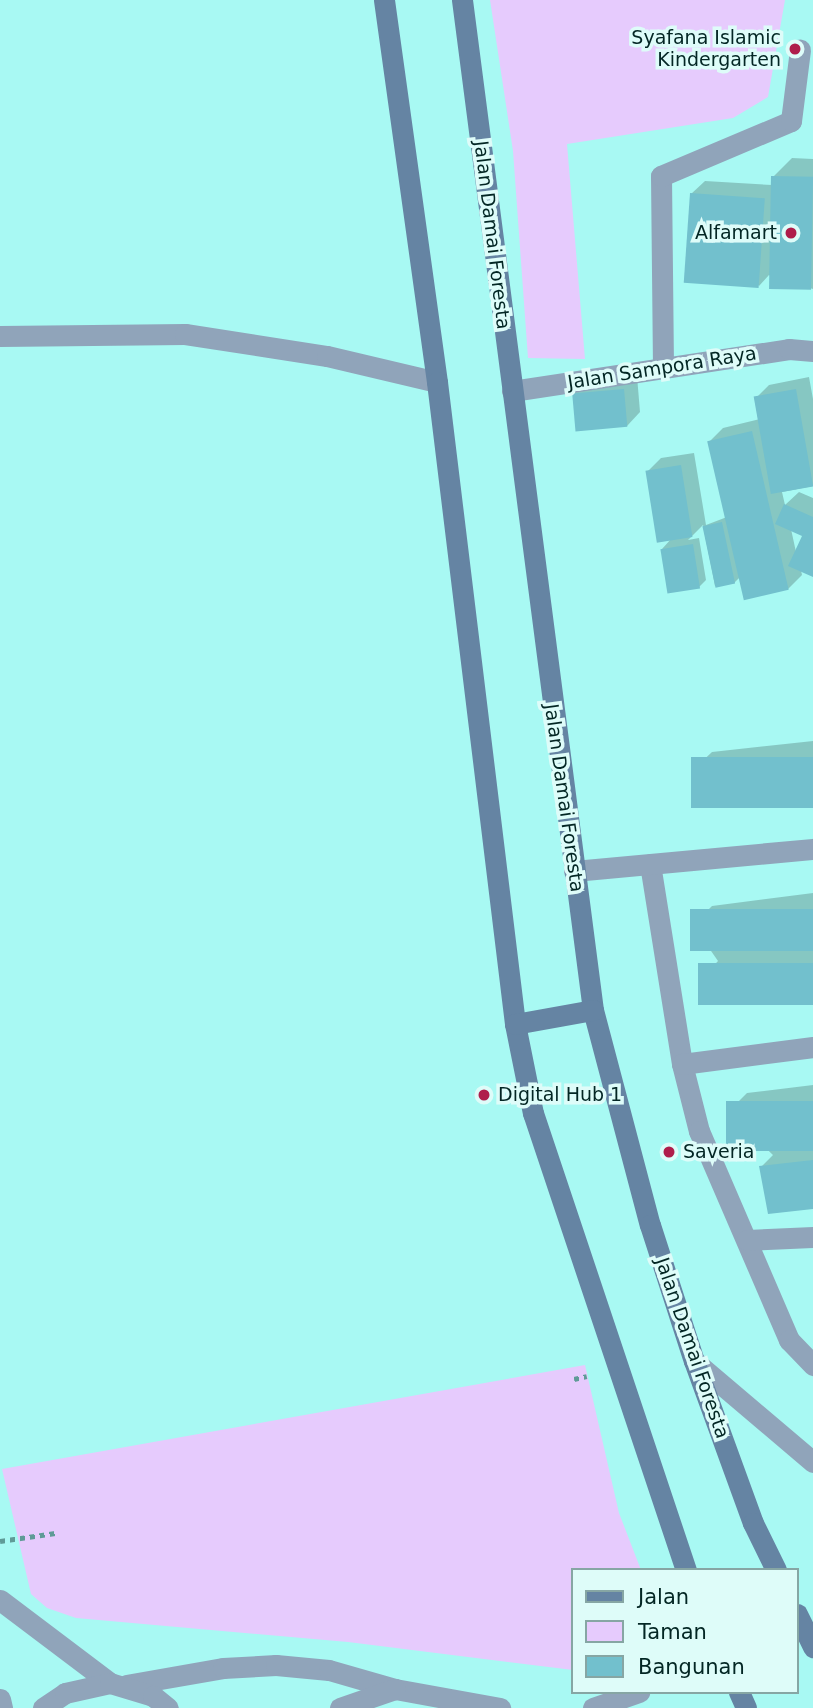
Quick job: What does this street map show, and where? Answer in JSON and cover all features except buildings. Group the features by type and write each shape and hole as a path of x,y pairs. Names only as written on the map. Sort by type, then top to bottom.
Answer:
{"main road":[{"path":"384,0 437,382 515,1024 533,1113 685,1568"},
{"name":"Jalan Damai Foresta","path":"462,0 593,1010 650,1225 694,1362 753,1523 775,1568"},
{"path":"515,1024 593,1010"},
{"path":"799,1618 813,1647"}],"street":[{"path":"663,367 661,176 791,121 800,50"},
{"path":"0,336 184,334 327,356 437,382"},
{"name":"Jalan Sampora Raya","path":"512,391 789,349 813,351"},
{"path":"574,871 813,849"},
{"path":"650,864 682,1064 699,1131 789,1340 813,1366"},
{"path":"682,1064 813,1047"},
{"path":"747,1240 813,1237"},
{"path":"694,1362 813,1462"},
{"path":"0,1600 118,1684 169,1708"},
{"path":"43,1708 65,1693 223,1668 276,1665 365,1677 395,1689 500,1708"},
{"path":"340,1708 395,1689"},
{"path":"593,1708 633,1694"},
{"path":"0,1699 2,1708"}],"path":[{"path":"0,1541 55,1533"}],"green space":[{"path":"490,0 785,0 768,97 733,118 567,144 585,359 528,358 513,151"},
{"path":"585,1365 619,1513 640,1568 572,1568 572,1670 348,1642 76,1618 47,1608 31,1594 2,1469"}],"place":[{"name":"Syafana Islamic Kindergarten","path":"795,49"},
{"name":"Alfamart","path":"791,233"},
{"name":"Digital Hub 1","path":"484,1095"},
{"name":"Saveria","path":"669,1152"}]}
